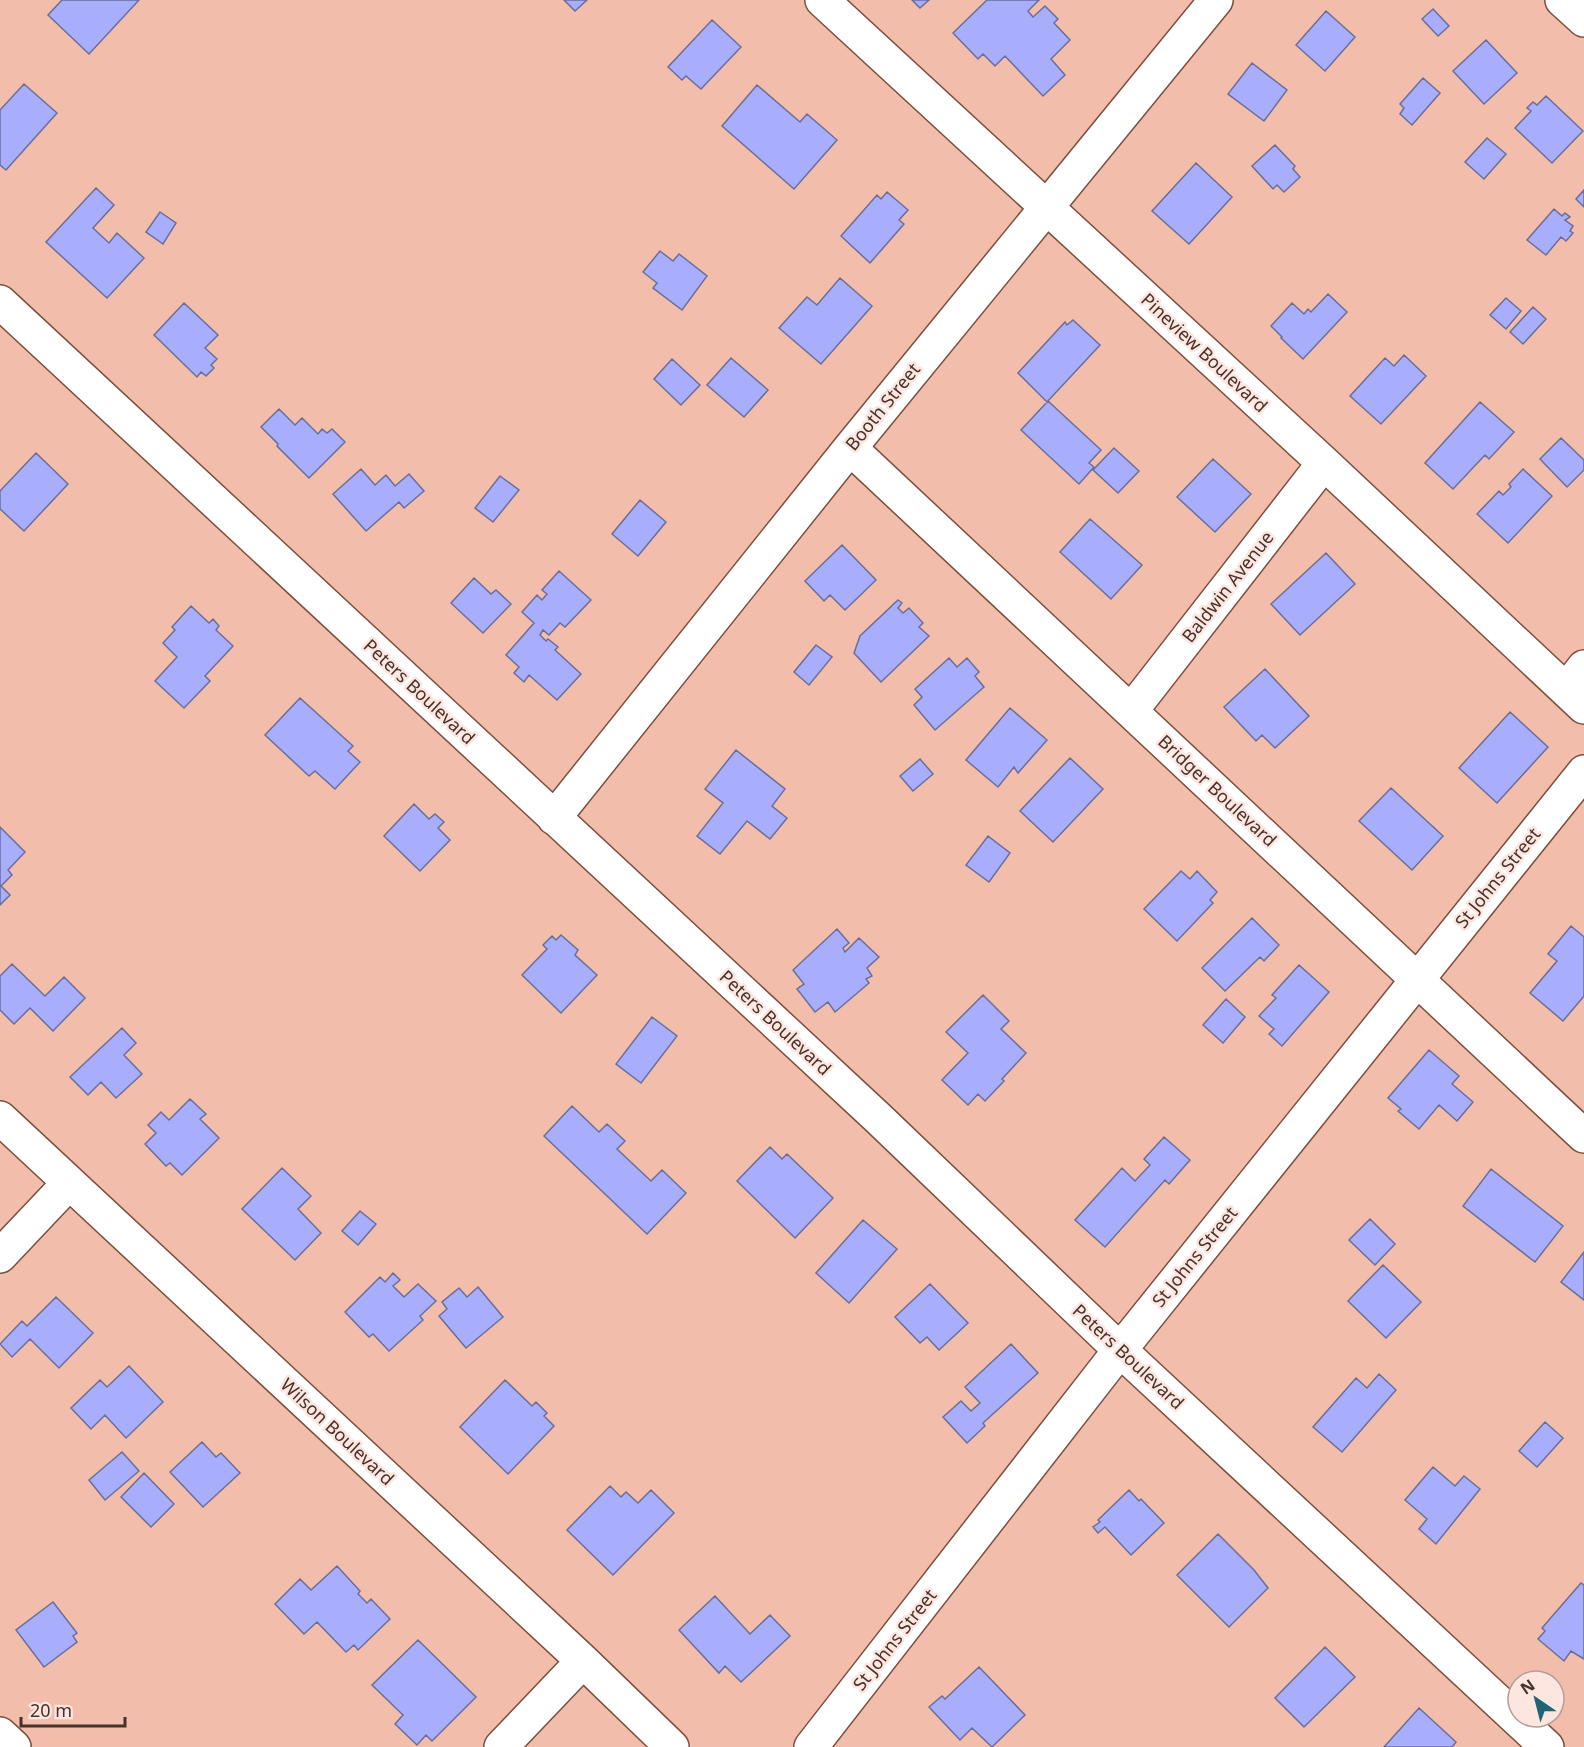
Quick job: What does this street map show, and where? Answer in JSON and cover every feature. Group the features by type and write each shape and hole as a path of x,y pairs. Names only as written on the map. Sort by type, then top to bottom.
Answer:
{"street":[{"name":"Pineview Boulevard","path":"822,0 1324,463 1578,688"},
{"name":"Booth Street","path":"554,818 850,448 1216,0"},
{"path":"1562,0 1584,20"},
{"name":"Peters Boulevard","path":"0,302 879,1118 1120,1350 1547,1747"},
{"name":"Bridger Boulevard","path":"850,448 1584,1136"},
{"name":"Baldwin Avenue","path":"1131,711 1324,463"},
{"name":"St Johns Street","path":"811,1747 1120,1350 1584,772"},
{"name":"Wilson Boulevard","path":"0,1118 583,1661 672,1747"},
{"path":"0,1256 69,1183"},
{"path":"501,1747 583,1661"},
{"path":"0,1734 14,1747"}],"building":[{"path":"62,0 139,0 89,54 48,15"},
{"path":"564,0 587,0 575,11"},
{"path":"912,0 929,0 920,8"},
{"path":"987,0 1039,0 1028,11 1033,17 1045,6 1058,19 1054,23 1070,40 1051,59 1065,75 1043,96 1005,56 995,66 983,54 978,59 953,33"},
{"path":"1433,9 1449,26 1438,36 1422,19"},
{"path":"1326,11 1355,37 1325,71 1296,45"},
{"path":"712,20 741,47 701,89 686,76 682,80 668,67"},
{"path":"1486,40 1517,73 1484,104 1453,71"},
{"path":"1252,63 1287,90 1264,121 1228,94"},
{"path":"1423,78 1440,93 1412,125 1400,114 1404,108 1400,104"},
{"path":"24,84 57,113 6,170 0,165 0,110"},
{"path":"757,85 800,122 807,114 837,140 794,189 722,126"},
{"path":"1546,96 1583,131 1552,163 1515,128 1531,111 1527,108 1533,102 1537,105"},
{"path":"1487,138 1506,154 1484,179 1465,162"},
{"path":"1275,145 1295,166 1293,169 1300,177 1284,192 1277,185 1273,189 1252,166"},
{"path":"1196,163 1232,197 1189,244 1152,211"},
{"path":"96,188 114,205 93,228 109,243 117,233 144,258 107,298 46,242"},
{"path":"1584,190 1584,207 1576,199"},
{"path":"887,192 908,210 899,220 904,224 870,263 841,236 877,195 881,199"},
{"path":"1554,209 1562,216 1565,213 1570,217 1565,220 1573,226 1570,231 1573,233 1566,241 1561,237 1546,255 1527,240"},
{"path":"160,212 176,223 163,244 146,232"},
{"path":"660,251 673,261 679,254 707,276 682,310 653,288 657,283 643,272"},
{"path":"840,278 872,306 821,364 779,328 807,297 817,305"},
{"path":"1328,294 1347,312 1303,359 1271,326 1292,303 1304,314 1308,309 1311,312"},
{"path":"1506,298 1521,311 1506,329 1490,315"},
{"path":"184,303 218,335 205,348 217,359 211,365 214,368 206,376 201,372 197,377 154,335"},
{"path":"1533,307 1546,319 1523,344 1510,332"},
{"path":"1073,320 1100,345 1047,402 1018,373 1065,322 1067,325"},
{"path":"1404,355 1426,376 1381,424 1350,396 1385,358 1394,366"},
{"path":"731,358 768,390 744,417 707,385"},
{"path":"672,359 700,385 681,405 654,379"},
{"path":"1048,401 1101,450 1089,463 1094,467 1079,484 1021,430"},
{"path":"1480,402 1514,432 1489,459 1485,455 1453,489 1425,463"},
{"path":"279,409 295,425 302,418 318,434 322,429 327,433 332,429 345,442 309,478 261,427"},
{"path":"1561,438 1584,460 1584,470 1567,487 1540,459"},
{"path":"1114,448 1139,471 1118,493 1093,470"},
{"path":"36,453 68,484 24,531 0,509 0,491"},
{"path":"1213,459 1251,494 1215,532 1177,497"},
{"path":"361,469 375,485 386,475 395,486 409,474 424,491 404,508 399,502 366,531 333,494"},
{"path":"1523,469 1552,496 1508,543 1477,514 1499,491 1503,495 1511,487 1509,484"},
{"path":"500,476 519,490 493,522 475,508"},
{"path":"640,500 666,522 638,556 612,534"},
{"path":"1090,519 1142,565 1111,599 1060,552"},
{"path":"842,545 876,580 845,610 830,595 824,601 805,581"},
{"path":"1326,553 1355,584 1300,635 1271,604"},
{"path":"559,571 591,600 565,627 560,623 549,635 543,630 540,635 558,647 555,650 581,674 557,700 529,675 524,682 514,673 519,667 506,655 534,623 522,612 537,595 542,600 547,594 542,590"},
{"path":"474,578 491,594 496,590 511,604 483,633 451,603"},
{"path":"898,600 902,603 898,608 903,613 909,608 923,623 919,627 929,636 881,682 854,653 860,636"},
{"path":"191,606 209,623 213,619 219,626 216,630 233,646 205,676 210,681 184,708 155,681 177,657 163,643 175,630 172,627"},
{"path":"816,645 832,657 809,685 794,672"},
{"path":"949,658 957,667 967,658 979,672 975,676 984,687 935,730 914,705 922,697 915,689"},
{"path":"1265,669 1309,716 1275,748 1262,735 1256,741 1224,707"},
{"path":"300,698 353,746 348,751 360,762 335,789 315,771 309,776 265,735"},
{"path":"1010,708 1047,740 1018,773 1014,767 998,787 966,760"},
{"path":"1510,712 1548,747 1497,803 1459,768"},
{"path":"736,750 785,789 772,806 787,818 770,839 747,821 720,854 697,836 723,803 705,789"},
{"path":"1070,758 1103,789 1053,842 1020,811"},
{"path":"920,759 933,774 913,791 900,776"},
{"path":"1391,788 1443,836 1412,870 1359,821"},
{"path":"414,804 429,819 435,814 444,822 438,828 450,840 420,871 384,836"},
{"path":"0,827 25,852 8,870 12,875 1,886 10,895 0,905"},
{"path":"988,836 1010,853 989,882 966,865"},
{"path":"1181,871 1190,879 1197,871 1217,892 1210,900 1213,903 1177,941 1144,909"},
{"path":"1252,918 1279,945 1264,961 1260,957 1225,991 1202,968"},
{"path":"1571,926 1584,937 1584,996 1563,1021 1530,993 1557,961 1548,954"},
{"path":"837,929 849,943 843,948 845,952 859,938 879,957 867,968 872,976 866,979 869,983 835,1012 828,1002 815,1012 797,989 804,984 793,970"},
{"path":"561,935 578,950 575,955 597,975 561,1013 522,975 547,949 543,945 552,936 556,940"},
{"path":"12,964 45,996 64,977 85,998 53,1031 30,1008 14,1024 0,1010 0,976"},
{"path":"1299,965 1329,992 1282,1046 1269,1034 1274,1029 1259,1016 1276,998 1272,995"},
{"path":"983,995 1009,1021 1001,1029 1026,1053 985,1101 978,1094 968,1105 942,1080 968,1053 946,1032"},
{"path":"1226,999 1245,1017 1223,1043 1203,1025"},
{"path":"652,1017 677,1036 641,1083 616,1064"},
{"path":"122,1028 136,1043 124,1055 142,1074 116,1098 101,1082 88,1095 70,1077"},
{"path":"1429,1050 1459,1076 1452,1084 1473,1102 1457,1121 1439,1105 1419,1129 1398,1111 1401,1109 1388,1098"},
{"path":"190,1099 206,1114 200,1119 219,1138 182,1175 170,1163 166,1166 145,1144 156,1133 148,1125 161,1112 169,1120"},
{"path":"572,1106 599,1132 607,1124 625,1141 617,1149 651,1181 662,1170 686,1193 647,1234 544,1136"},
{"path":"1164,1137 1190,1160 1169,1184 1165,1180 1105,1247 1075,1220 1122,1168 1135,1181 1150,1165 1144,1159"},
{"path":"770,1147 782,1159 787,1154 833,1198 795,1238 737,1181"},
{"path":"282,1168 311,1196 298,1209 321,1233 295,1260 242,1209"},
{"path":"1491,1169 1563,1226 1535,1262 1463,1206"},
{"path":"360,1211 376,1224 358,1245 342,1231"},
{"path":"1370,1219 1395,1244 1375,1265 1349,1240"},
{"path":"863,1220 897,1249 849,1303 816,1273"},
{"path":"1584,1252 1584,1300 1561,1282"},
{"path":"1383,1265 1421,1302 1386,1338 1348,1301"},
{"path":"393,1273 400,1280 393,1286 404,1297 418,1284 436,1301 420,1316 423,1320 389,1351 373,1334 369,1337 345,1312 380,1277 385,1282"},
{"path":"930,1284 968,1323 939,1350 927,1337 920,1343 895,1317"},
{"path":"478,1287 503,1317 466,1348 439,1316 447,1309 442,1302 459,1288 467,1297"},
{"path":"56,1297 93,1333 59,1368 30,1339 12,1357 0,1344 22,1321 27,1326"},
{"path":"1011,1344 1038,1373 983,1423 985,1426 967,1443 943,1417 961,1401 971,1411 980,1403 965,1387"},
{"path":"129,1366 163,1402 126,1438 105,1415 91,1429 71,1408 100,1380 107,1387"},
{"path":"1379,1374 1396,1390 1342,1452 1313,1427 1356,1378 1367,1388"},
{"path":"505,1380 532,1406 536,1402 547,1413 544,1416 554,1426 508,1474 460,1427"},
{"path":"1545,1422 1563,1438 1537,1467 1519,1451"},
{"path":"202,1442 216,1457 221,1453 240,1473 203,1507 170,1472"},
{"path":"122,1452 139,1471 105,1500 89,1480"},
{"path":"1433,1467 1455,1486 1464,1476 1480,1489 1436,1544 1419,1529 1427,1519 1405,1500"},
{"path":"144,1473 174,1504 151,1527 121,1497"},
{"path":"610,1486 621,1497 626,1492 638,1503 651,1490 674,1513 613,1575 567,1530"},
{"path":"1129,1490 1164,1523 1131,1555 1105,1527 1098,1533 1093,1527"},
{"path":"1218,1534 1254,1570 1268,1588 1229,1627 1177,1575"},
{"path":"337,1566 360,1591 358,1594 367,1603 371,1599 390,1619 358,1650 354,1645 346,1652 317,1622 304,1634 275,1604 300,1579 311,1590"},
{"path":"1581,1583 1584,1585 1584,1659 1571,1651 1564,1661 1538,1639 1545,1631 1542,1628"},
{"path":"715,1596 750,1634 770,1615 790,1636 741,1682 725,1666 719,1673 679,1630"},
{"path":"53,1602 77,1633 73,1636 77,1642 44,1667 16,1630"},
{"path":"418,1640 476,1697 432,1741 426,1735 417,1745 395,1724 403,1715 372,1685"},
{"path":"1325,1647 1355,1677 1304,1727 1275,1698"},
{"path":"979,1667 1025,1715 992,1747 972,1728 960,1740 929,1707 942,1696 945,1699"},
{"path":"1419,1708 1456,1742 1452,1747 1384,1747"}]}
